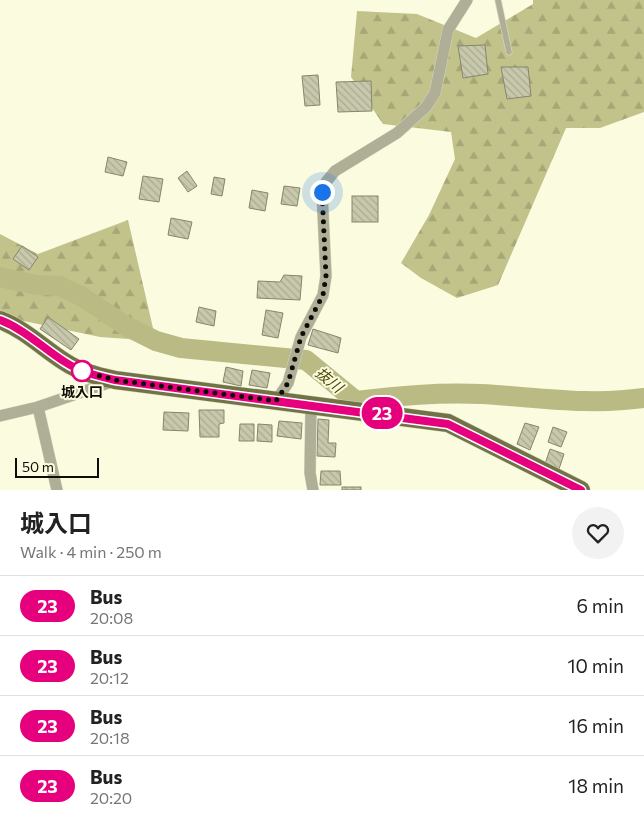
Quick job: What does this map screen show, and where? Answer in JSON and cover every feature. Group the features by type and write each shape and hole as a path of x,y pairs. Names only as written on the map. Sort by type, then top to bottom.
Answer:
{"main road":[{"path":"0,320 23,332 66,363 81,370 115,380 311,406 364,411 448,424 581,490"}],"street":[{"path":"276,401 288,383 301,337 323,295 326,276 322,192 326,182 335,170 397,133 426,107 435,93 448,30 467,0"},
{"path":"0,416 38,407 115,380"},
{"path":"311,406 310,472 313,490"},
{"path":"38,407 57,490"}],"lane":[{"path":"498,0 509,52"}],"green space":[{"path":"533,0 644,0 644,112 600,128 566,128 498,285 457,298 421,278 401,263 429,215 455,159 451,132 383,124 351,77 357,11 417,14 476,38 533,4"},
{"path":"128,220 156,341 100,337 0,316 0,234 38,254"}],"building":[{"path":"485,45 488,74 463,78 458,46"},
{"path":"501,67 528,67 531,96 507,99"},
{"path":"318,75 320,105 305,106 302,76"},
{"path":"371,81 372,111 338,112 336,82"},
{"path":"108,157 127,162 123,176 105,172"},
{"path":"187,171 197,186 188,192 178,178"},
{"path":"143,176 163,179 159,202 139,199"},
{"path":"214,177 225,179 222,196 211,194"},
{"path":"284,186 300,188 297,206 281,204"},
{"path":"252,190 268,193 265,211 249,208"},
{"path":"352,196 378,196 378,222 352,222"},
{"path":"171,218 192,222 188,239 168,235"},
{"path":"22,246 38,257 29,270 13,259"},
{"path":"284,275 302,276 300,300 257,298 258,281 280,282"},
{"path":"199,307 216,311 214,326 196,322"},
{"path":"266,310 283,313 278,338 262,335"},
{"path":"48,317 79,339 71,350 40,329"},
{"path":"313,329 341,338 338,353 308,345"},
{"path":"226,367 243,371 241,386 223,382"},
{"path":"252,370 270,373 267,388 249,385"},
{"path":"199,410 224,410 224,423 219,424 219,437 200,437"},
{"path":"164,412 189,413 188,431 163,430"},
{"path":"318,419 329,420 328,443 336,443 335,457 317,456"},
{"path":"279,421 302,423 301,439 277,436"},
{"path":"525,423 539,427 530,450 517,444"},
{"path":"240,424 254,424 254,441 239,441"},
{"path":"258,424 272,425 272,442 257,441"},
{"path":"553,427 567,432 561,447 548,442"},
{"path":"550,449 564,454 559,469 545,464"},
{"path":"321,471 340,471 341,485 320,485"},
{"path":"342,487 361,487 361,490 342,490"}],"waterway":[{"name":"抜川","path":"0,277 36,285 60,286 81,296 126,326 156,341 181,348 306,360 356,401 449,394 481,394 583,401 644,398"}],"bus line":[{"name":"23","path":"0,320 23,332 66,363 81,370 115,380 311,406 364,411 448,424 581,490"}],"place":[{"name":"城入口","path":"82,371"}],"route":[{"path":"82,371 115,380 276,401 288,383 301,337 323,295 326,276 322,192"}]}
